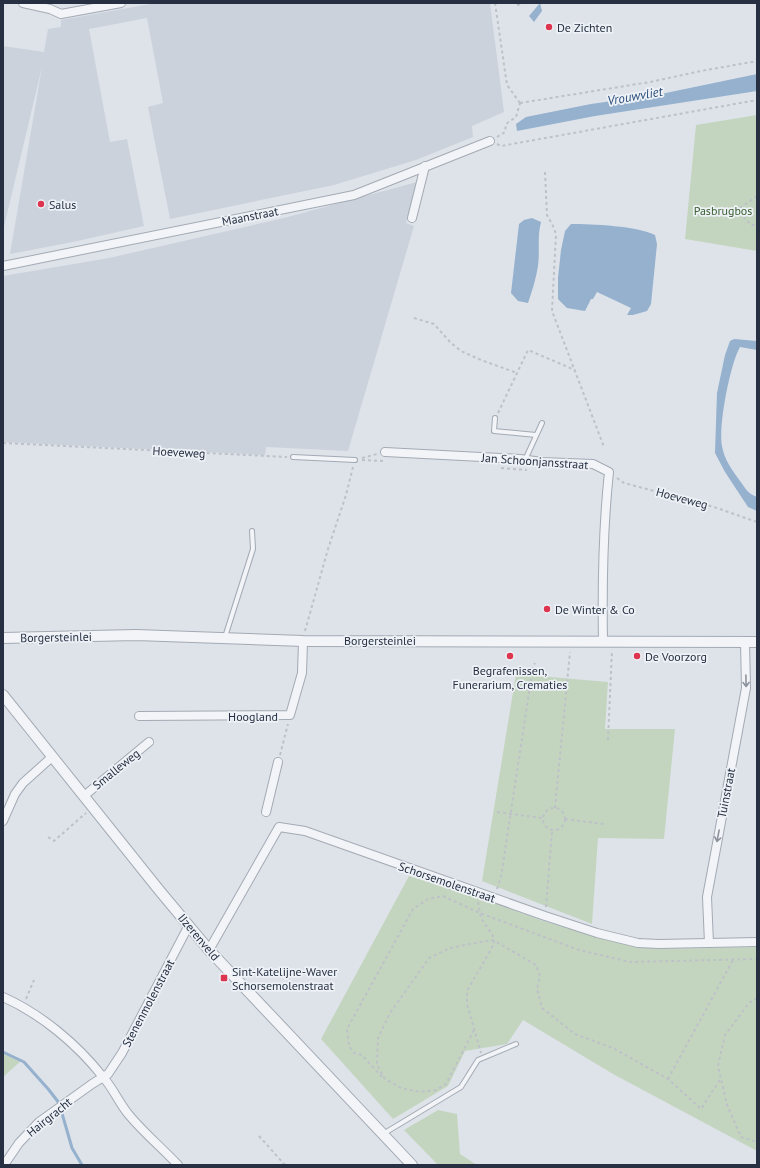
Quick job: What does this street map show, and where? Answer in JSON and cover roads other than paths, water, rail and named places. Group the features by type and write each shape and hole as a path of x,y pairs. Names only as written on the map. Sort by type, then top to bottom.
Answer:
{"street":[{"path":"23,3 51,6 61,14 121,3"},
{"name":"Maanstraat","path":"3,266 354,196 490,141"},
{"path":"412,218 425,166"},
{"name":"Jan Schoonjansstraat","path":"385,452 593,464 609,472 603,537 602,593 608,641"},
{"name":"Borgersteinlei","path":"3,638 136,636 303,640 757,642"},
{"name":"Hoogland","path":"139,716 290,715 302,673 303,640"},
{"name":"Tuinstraat","path":"709,944 707,897 746,688 745,642"},
{"name":"IJzerenveld","path":"3,695 209,950 412,1165"},
{"name":"Smalleweg","path":"84,796 149,742"},
{"path":"3,821 23,783 52,757"},
{"path":"266,812 278,762"},
{"name":"Schorsemolenstraat","path":"209,950 279,827 305,831 545,916 638,943 709,944 757,942"},
{"name":"Stenenmolenstraat","path":"103,1077 108,1074 122,1053 189,925"},
{"path":"3,997 23,1007 43,1020 72,1044 103,1077 129,1114 178,1165"},
{"name":"Hairgracht","path":"4,1165 18,1143 39,1122 103,1077"}],"lane":[{"path":"495,418 494,431 536,435"},
{"path":"525,460 542,423"},
{"path":"292,457 354,460"},
{"path":"225,637 253,549 252,531"},
{"path":"383,1134 461,1087 478,1060 516,1044"}],"water":[{"path":"540,3 542,11 534,22 529,16"},
{"name":"Vrouwvliet","path":"757,74 757,91 595,116 517,131 516,124 526,117 591,104 661,94"},
{"path":"532,218 541,222 539,233 538,266 528,303 518,301 511,293 519,224 524,220"},
{"path":"571,224 602,225 638,229 655,235 657,244 651,304 647,311 627,315 631,308 597,292 593,299 591,299 585,311 567,308 558,299 558,278 561,250 565,231"},
{"path":"734,339 757,341 757,350 740,347 736,355 723,411 721,437 722,446 726,460 734,473 747,490 757,497 757,511 748,507 725,472 715,453 717,393 725,355 730,341"}],"waterway":[{"path":"3,1052 24,1062 59,1103 72,1148 82,1165"}],"place":[{"name":"De Zichten","path":"549,27"},
{"name":"Salus","path":"41,204"},
{"name":"De Winter & Co","path":"547,609"},
{"name":"Begrafenissen, Funerarium, Crematies","path":"510,656"},
{"name":"De Voorzorg","path":"637,656"},
{"name":"Sint-Katelijne-Waver Schorsemolenstraat","path":"224,978"}],"park label":[{"name":"Pasbrugbos","path":"723,210"}]}
